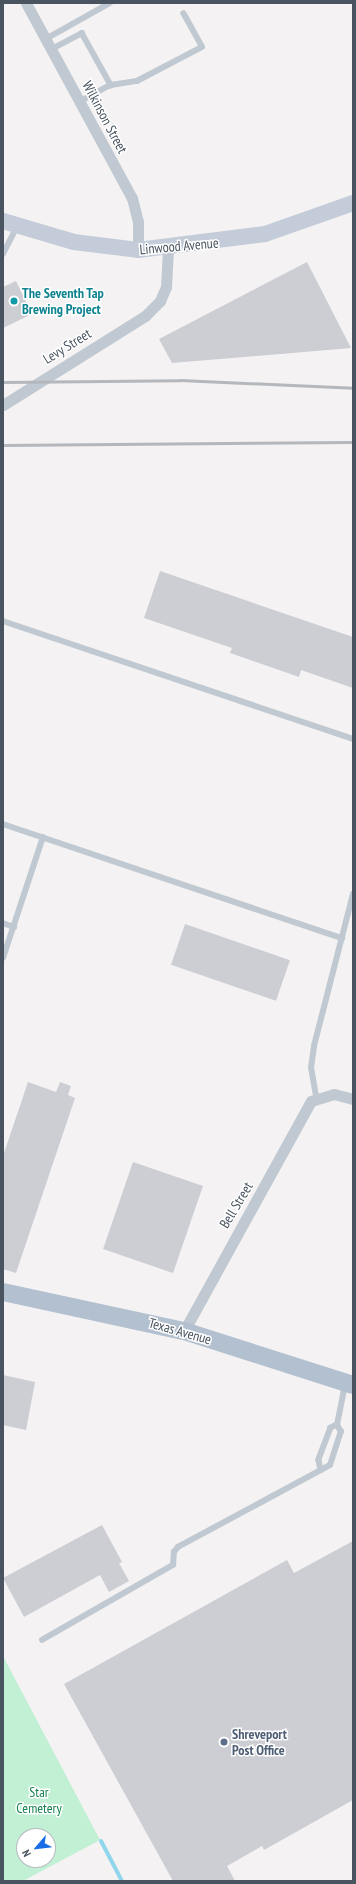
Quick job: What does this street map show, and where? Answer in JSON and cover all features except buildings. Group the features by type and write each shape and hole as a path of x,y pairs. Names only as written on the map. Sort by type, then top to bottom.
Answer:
{"main road":[{"name":"Linwood Avenue","path":"10,223 74,242 138,250 168,248 265,234 353,203"},
{"name":"Texas Avenue","path":"3,1292 184,1331 349,1384"}],"street":[{"name":"Wilkinson Street","path":"26,3 132,198 138,222 138,250"},
{"name":"Levy Street","path":"3,404 145,316 160,301 166,287 168,248"},
{"path":"316,1096 334,1094 353,1099"},
{"name":"Bell Street","path":"184,1331 316,1096"}],"lane":[{"path":"46,39 110,3"},
{"path":"80,102 111,85 137,81 202,47 184,14"},
{"path":"52,49 82,33 111,85"},
{"path":"3,254 10,223"},
{"path":"3,621 353,739"},
{"path":"3,824 342,938"},
{"path":"3,958 43,837"},
{"path":"316,1096 312,1068 314,1046 353,894"},
{"path":"3,923 14,926"},
{"path":"42,1640 173,1565 174,1552 178,1547 330,1465 341,1432 337,1425 349,1384"},
{"path":"321,1470 319,1460 331,1428 337,1425"}],"green space":[{"name":"Star Cemetery","path":"3,1656 100,1840 56,1863 56,1828 16,1828 16,1868 47,1868 23,1881 3,1881"}],"waterway":[{"path":"101,1841 122,1881"}],"railway":[{"path":"3,382 180,380 353,388"},
{"path":"3,445 353,442"}],"place":[{"name":"The Seventh Tap Brewing Project","path":"14,301"},
{"name":"Shreveport Post Office","path":"224,1742"}]}
